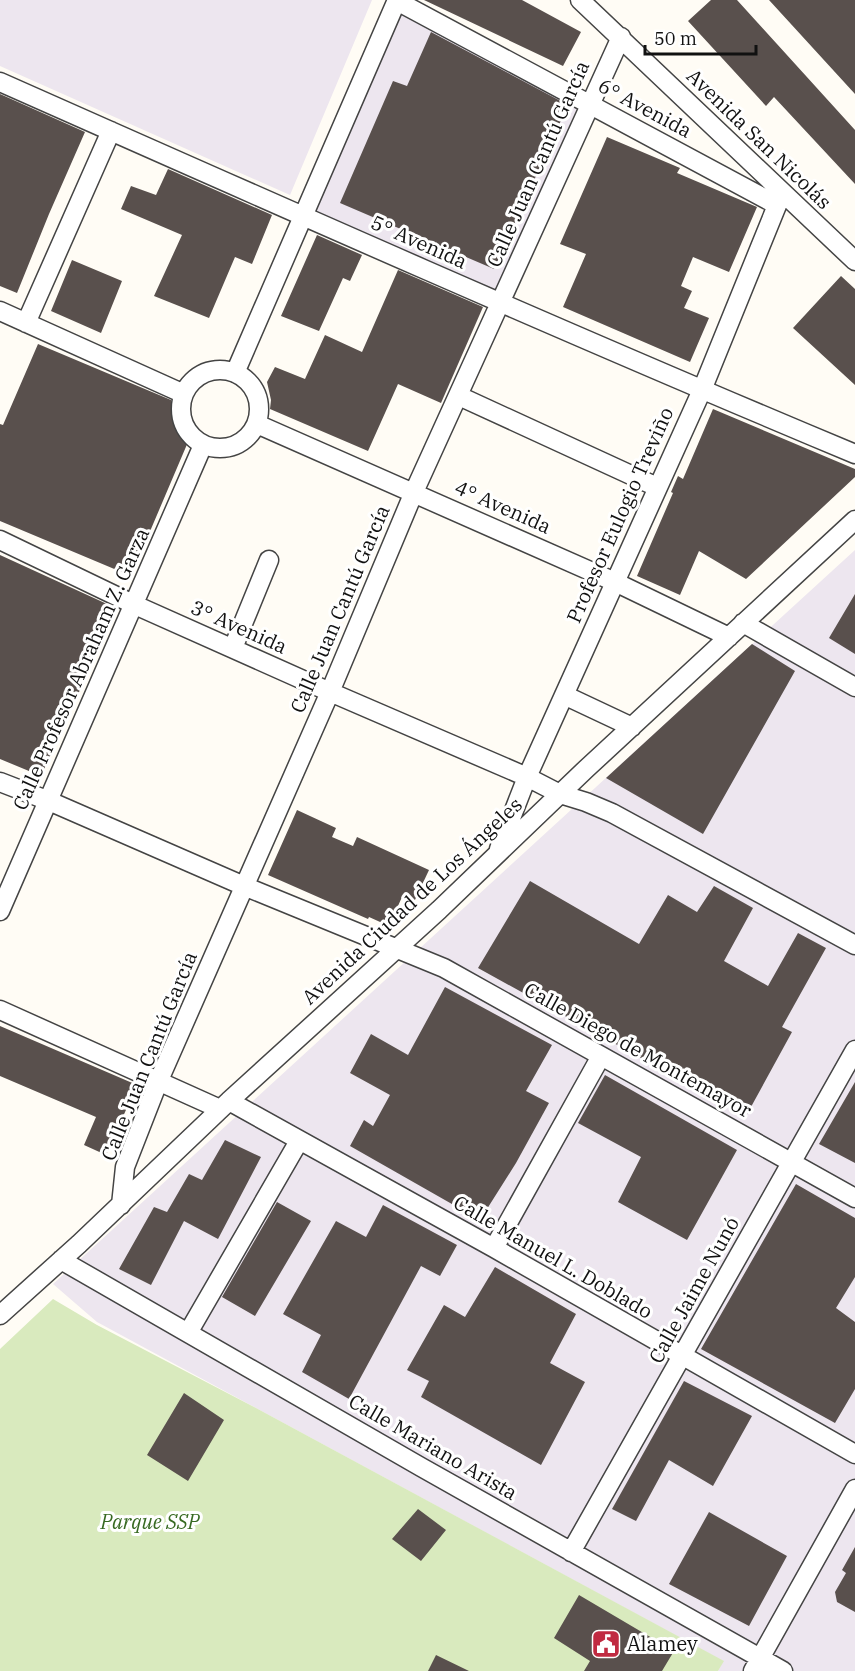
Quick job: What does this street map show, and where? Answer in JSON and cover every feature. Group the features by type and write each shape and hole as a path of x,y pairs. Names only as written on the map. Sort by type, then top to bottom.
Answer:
{"street":[{"name":"6° Avenida","path":"397,0 589,104 780,199"},
{"path":"235,373 397,0"},
{"name":"Avenida San Nicolás","path":"580,0 621,37 780,199 855,261"},
{"name":"Calle Juan Cantú García","path":"121,1205 125,1167 159,1080 330,692 414,492 621,37"},
{"name":"5° Avenida","path":"0,82 305,215 499,303 855,454"},
{"path":"26,323 111,131"},
{"name":"Profesor Eulogio Treviño","path":"497,854 527,777 702,390 780,199"},
{"path":"0,311 184,394"},
{"path":"223,370 235,373 246,379 254,388 259,412 257,424 250,435 240,443 228,448 203,445 192,437 184,425 181,411 184,394 198,376 210,371 223,370"},
{"path":"459,396 657,487"},
{"name":"4° Avenida","path":"257,424 615,582 729,637"},
{"name":"Calle Profesor Abraham Z. Garza","path":"0,911 203,445"},
{"name":"Avenida Ciudad de Los Ángeles","path":"0,1315 121,1205 224,1105 396,949 855,520"},
{"name":"3° Avenida","path":"0,540 330,692 527,777 560,794 612,813 855,945"},
{"path":"233,648 269,560"},
{"path":"743,623 855,687"},
{"path":"564,694 632,727"},
{"name":"Calle Diego de Montemayor","path":"0,782 444,968 855,1197"},
{"name":"Calle Manuel L. Doblado","path":"0,1010 159,1080 224,1105 299,1141 494,1248 855,1454"},
{"name":"Calle Jaime Nunó","path":"571,1552 855,1050"},
{"path":"494,1248 601,1056"},
{"path":"188,1333 299,1141"},
{"name":"Calle Mariano Arista","path":"61,1260 571,1552 756,1665 783,1671"},
{"path":"756,1665 855,1489"}],"shaded area":[{"path":"0,0 372,0 290,195 0,66"},
{"path":"401,14 579,104 496,292 316,211"},
{"path":"855,550 855,1671 718,1671 723,1661 97,1322 53,1284"}],"green space":[{"name":"Parque SSP","path":"53,1299 97,1325 256,1408 724,1661 718,1671 0,1671 0,1349"}],"building":[{"path":"424,0 522,0 581,32 563,66"},
{"path":"711,0 737,0 855,130 855,184 774,97 766,106 688,21"},
{"path":"769,0 855,0 855,94"},
{"path":"431,32 568,105 494,269 340,203 393,81 407,86"},
{"path":"0,94 85,132 17,293 0,286"},
{"path":"607,137 680,168 677,173 757,207 729,272 693,257 681,286 692,291 684,308 709,318 690,362 563,307 586,254 560,244"},
{"path":"168,169 272,215 252,264 235,257 209,318 154,296 182,235 121,209 131,186 156,195"},
{"path":"317,235 362,255 350,281 343,278 319,331 281,316"},
{"path":"72,260 122,281 101,333 51,311"},
{"path":"398,270 483,307 441,403 398,384 368,451 270,409 271,400 267,382 275,367 305,379 325,335 362,352"},
{"path":"841,276 855,289 855,385 793,328"},
{"path":"38,344 171,400 174,418 188,442 131,576 0,521 0,424 3,425"},
{"path":"713,409 855,469 855,477 746,579 699,551 680,595 637,576 673,493 671,492 678,476 683,479"},
{"path":"0,555 107,604 113,617 41,776 0,759"},
{"path":"855,594 855,654 829,638"},
{"path":"752,644 795,671 703,834 606,778"},
{"path":"297,810 336,828 332,837 353,846 357,837 429,870 414,902 402,897 389,926 268,875"},
{"path":"530,881 639,944 668,895 697,912 714,886 753,908 724,961 768,986 798,933 826,948 782,1027 792,1032 746,1116 478,968"},
{"path":"445,987 552,1045 526,1091 549,1103 516,1163 480,1220 350,1146 364,1120 373,1126 390,1095 350,1073 371,1034 408,1055"},
{"path":"0,1026 137,1085 106,1155 84,1145 96,1117 0,1076"},
{"path":"605,1075 737,1150 687,1240 618,1202 641,1157 578,1123"},
{"path":"855,1082 855,1163 819,1144"},
{"path":"225,1140 261,1157 218,1239 184,1221 151,1285 119,1269 154,1207 167,1212 189,1174 202,1180"},
{"path":"796,1184 855,1218 855,1277 836,1308 855,1322 855,1389 835,1423 701,1349"},
{"path":"277,1202 311,1221 255,1316 222,1297"},
{"path":"383,1205 457,1245 440,1276 421,1266 349,1399 302,1372 321,1335 283,1314 336,1221 366,1237"},
{"path":"495,1267 576,1314 550,1363 585,1382 541,1465 421,1397 429,1381 407,1370 444,1305 465,1317"},
{"path":"684,1381 752,1416 713,1486 669,1460 636,1521 612,1509"},
{"path":"184,1393 224,1420 188,1481 147,1455"},
{"path":"418,1509 446,1530 421,1561 392,1539"},
{"path":"709,1512 787,1556 749,1626 669,1584"},
{"path":"855,1547 855,1612 837,1602 835,1592 846,1573 842,1570"},
{"path":"579,1595 674,1651 662,1671 584,1671 590,1661 554,1638"},
{"path":"436,1655 469,1671 428,1671"}],"place":[{"name":"Alamey","path":"606,1644"}]}
